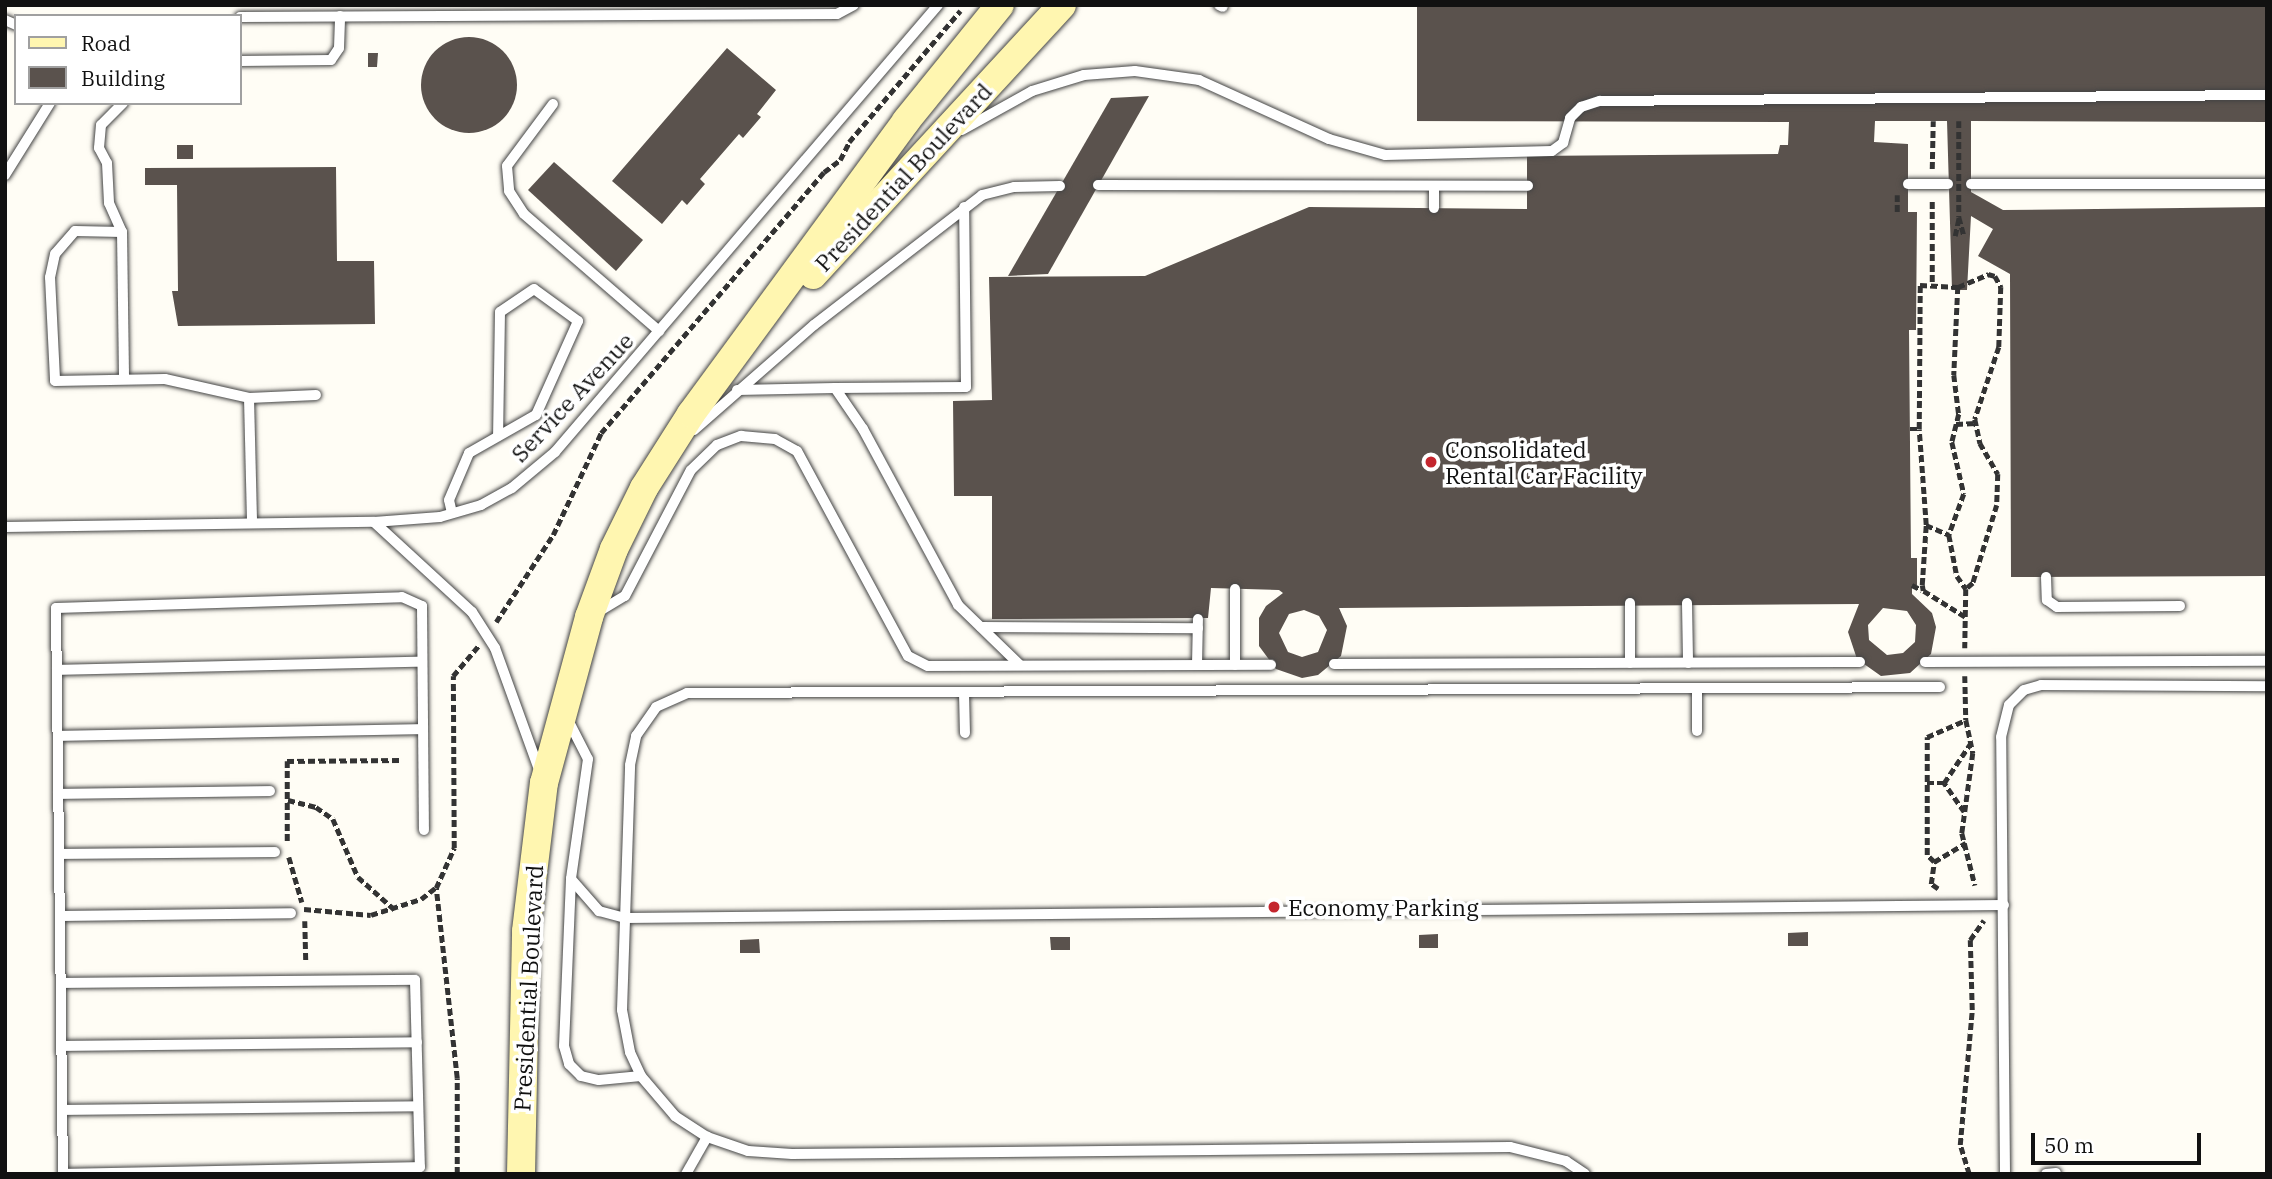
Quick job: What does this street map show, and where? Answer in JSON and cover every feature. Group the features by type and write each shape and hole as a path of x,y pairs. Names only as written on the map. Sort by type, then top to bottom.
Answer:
{"main road":[{"name":"Presidential Boulevard","path":"521,1174 526,931 544,783 589,617 614,549 663,458 906,121 1000,5"},
{"name":"Presidential Boulevard","path":"743,348 881,203 1062,5"}],"lane":[{"path":"242,17 837,14 854,5"},
{"name":"Service Avenue","path":"5,527 374,522 452,513 481,505 512,488 555,452 938,5"},
{"path":"242,61 331,60 339,48 340,16"},
{"path":"881,203 965,127 1032,91 1084,75 1135,71 1199,80 1329,139 1385,155 1530,153 1559,149 1569,122 1581,107 1600,101 2267,95"},
{"path":"553,104 507,166 509,191 523,214 659,331"},
{"path":"5,175 49,105"},
{"path":"122,105 102,125 99,148 107,163 109,203 122,232 124,379"},
{"path":"1908,184 1948,184"},
{"path":"1971,184 2267,184"},
{"path":"663,458 737,390 964,207 982,195 1014,187 1060,186"},
{"path":"1098,186 1528,186"},
{"path":"1434,186 1434,208"},
{"path":"737,390 966,387 964,207"},
{"path":"122,232 75,231 55,254 50,276 55,381 165,379 249,398 316,395"},
{"path":"452,513 449,500 469,453 536,415 578,321 534,289 500,312 498,436"},
{"path":"835,388 863,429 958,605 1020,665"},
{"path":"249,398 252,523"},
{"path":"589,617 625,596 691,471 717,445 741,436 775,439 797,451 908,656 928,666 1271,665"},
{"path":"374,522 472,612 495,648 544,783"},
{"path":"2046,577 2047,600 2057,607 2180,606"},
{"path":"1235,589 1235,665"},
{"path":"61,984 415,980 420,1167 64,1174 61,1046 56,608 402,597 422,606 424,830"},
{"path":"1630,603 1630,663"},
{"path":"1687,603 1688,663"},
{"path":"981,627 1198,623 1198,665"},
{"path":"1925,662 2267,661"},
{"path":"57,670 422,662"},
{"path":"1334,664 1860,662"},
{"path":"2005,1174 2003,718 2015,697 2041,685 2267,686"},
{"path":"1585,1174 1566,1161 1510,1147 792,1154 748,1151 707,1138 675,1116 640,1076 630,1052 622,1010 630,765 636,736 656,707 687,693 1940,687"},
{"path":"1697,688 1697,732"},
{"path":"964,693 965,733"},
{"path":"563,710 587,759 571,879 564,1046 569,1064 581,1076 599,1080 640,1076"},
{"path":"58,736 423,729"},
{"path":"58,793 270,791"},
{"path":"59,854 275,852"},
{"path":"571,879 599,911 625,918 2004,905"},
{"path":"60,916 291,913"},
{"path":"61,1046 417,1042"},
{"path":"62,1110 418,1106"},
{"path":"686,1174 707,1138"},
{"path":"2046,1174 2056,1173"}],"path":[{"path":"1955,236 1959,217 1959,121"},
{"path":"1932,282 1933,190"},
{"path":"1959,217 1964,236"},
{"path":"1923,591 1926,525 1919,429 1918,285 1932,282 1958,287 1988,274 1995,276 2001,287 1999,346 1976,423 1980,443 1998,474 1997,505 1973,583 1966,589"},
{"path":"1958,287 1956,424 1952,442 1964,494 1949,535 1957,576 1966,589 1965,652"},
{"path":"1956,424 1976,423"},
{"path":"1910,429 1919,429"},
{"path":"1926,525 1949,535"},
{"path":"1912,585 1965,617"},
{"path":"1965,675 1966,720 1971,743 1962,833 1975,886 1969,891"},
{"path":"1934,862 1927,855 1927,737 1966,720"},
{"path":"1944,783 1971,743"},
{"path":"306,962 304,909 288,846 287,761 400,760"},
{"path":"1927,783 1944,783"},
{"path":"1944,783 1965,813"},
{"path":"287,800 316,807 333,818 358,877 395,910"},
{"path":"1934,862 1966,843"},
{"path":"1934,862 1931,884 1950,890"},
{"path":"304,909 347,916 395,910 436,888"},
{"path":"1969,1174 1960,1146 1972,1010 1970,940 1984,921"}],"building":[{"name":"Consolidated Rental Car Facility","path":"1417,5 2267,5 2267,122 1971,121 1971,192 2003,210 2267,207 2267,576 2011,577 2010,274 1978,256 1993,229 1971,216 1967,290 1952,290 1947,121 1875,121 1874,142 1908,144 1908,212 1917,212 1916,330 1909,330 1911,558 1917,558 1917,585 1912,585 1912,594 1932,613 1936,627 1931,654 1910,673 1881,676 1857,659 1848,632 1859,604 1339,608 1347,626 1341,656 1318,675 1302,678 1276,669 1259,646 1259,618 1266,606 1283,593 1279,590 1211,588 1208,618 992,619 992,496 954,496 953,401 992,400 989,277 1145,276 1309,207 1527,209 1527,156 1778,154 1780,145 1788,145 1789,122 1417,121","holes":["1883,608 1907,611 1916,625 1915,642 1903,653 1887,655 1869,640 1868,625","1304,610 1319,616 1327,630 1318,652 1302,657 1288,652 1279,633 1289,614"]},
{"path":"469,37 487,41 503,51 513,67 517,85 513,103 503,119 487,129 469,133 451,129 435,119 425,103 421,85 425,67 435,51 451,41"},
{"path":"727,48 776,90 757,114 761,117 743,138 739,134 700,179 705,184 687,205 682,200 662,224 612,181"},
{"path":"368,53 378,53 377,67 368,67"},
{"path":"1149,96 1048,274 1008,276 1111,98"},
{"path":"177,145 193,145 193,159 177,159"},
{"path":"554,162 643,240 616,271 528,190"},
{"path":"336,167 337,261 374,261 375,324 178,326 172,291 178,291 177,185 145,185 145,168"},
{"path":"1808,932 1808,946 1788,946 1788,933"},
{"path":"1438,934 1438,948 1419,948 1419,935"},
{"path":"1050,937 1070,937 1070,950 1051,950"},
{"path":"759,939 760,953 740,953 740,940"}],"place":[{"name":"Consolidated Rental Car Facility","path":"1431,462"},
{"name":"Economy Parking","path":"1274,907"}]}
